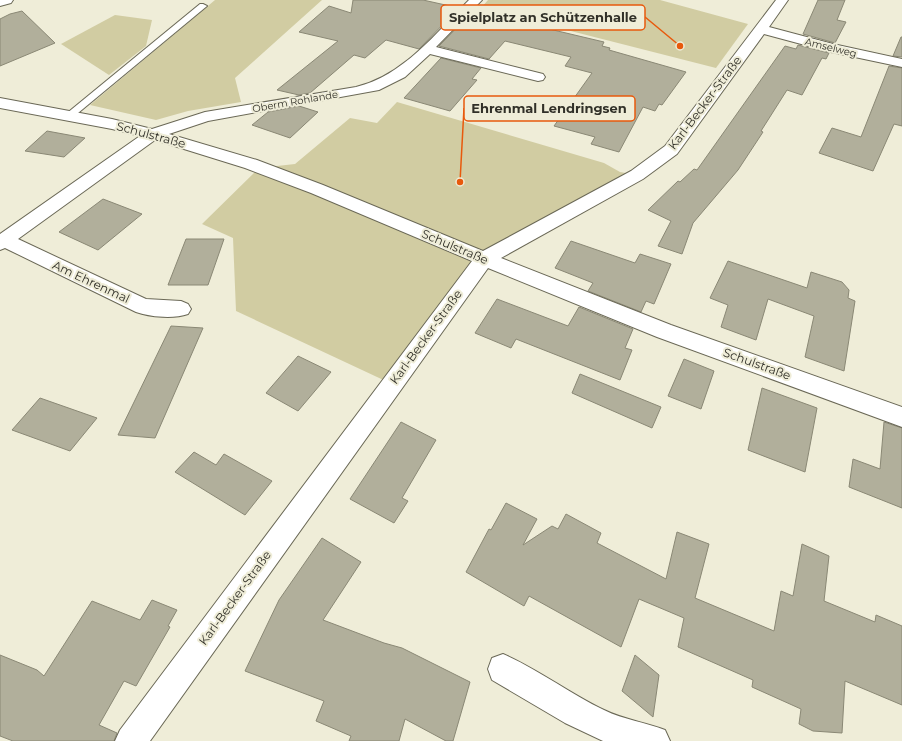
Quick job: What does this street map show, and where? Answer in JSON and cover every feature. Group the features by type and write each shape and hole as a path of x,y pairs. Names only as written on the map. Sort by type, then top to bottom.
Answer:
{"street":[{"path":"0,2 7,0"},
{"name":"Oberm Rohlande","path":"153,134 205,117 374,87 400,74 476,0"},
{"name":"Karl-Becker-Straße","path":"131,741 484,259 637,175 671,150 782,0"},
{"name":"Amselweg","path":"761,28 831,48 902,63"},
{"path":"427,49 538,77"},
{"name":"Schulstraße","path":"0,102 112,124 153,134 251,164 664,331 902,417"},
{"name":"Am Ehrenmal","path":"153,134 2,242 143,307 182,309"},
{"path":"503,669 594,722 643,739 654,741"}],"lane":[{"path":"69,116 203,6"}],"shaded area":[{"path":"215,0 322,0 235,78 241,102 188,111 156,120 90,105"},
{"path":"488,0 660,0 748,24 716,68 481,8"},
{"path":"115,15 152,20 146,46 109,75 61,44"},
{"path":"397,102 604,163 620,172 637,175 484,259 392,384 236,311 233,238 202,224 259,168 295,164 350,118 377,123"}],"building":[{"path":"353,0 423,0 459,8 419,49 386,40 365,58 354,55 310,93 299,95 277,90 338,41 299,32 329,6 351,13"},
{"path":"818,0 845,0 837,20 846,22 835,43 803,34"},
{"path":"22,11 55,43 0,66 0,19 10,14"},
{"path":"473,11 604,42 602,46 610,48 609,50 686,72 662,105 659,104 655,111 643,107 619,152 591,144 595,137 554,126 592,73 565,66 571,57 505,41 489,59 439,46"},
{"path":"901,37 902,57 893,56"},
{"path":"798,45 829,53 826,59 822,58 802,95 787,90 761,131 763,132 738,170 693,223 682,254 658,246 671,221 648,210 678,181 680,182 694,169 697,170 785,46 796,49"},
{"path":"441,58 481,68 472,79 477,80 450,111 404,98"},
{"path":"889,66 902,68 902,126 894,124 873,171 819,153 832,128 861,137"},
{"path":"299,106 318,112 290,138 252,125 268,112"},
{"path":"47,131 85,138 64,157 25,151"},
{"path":"103,199 142,214 98,250 59,232"},
{"path":"186,239 224,239 208,285 168,285"},
{"path":"571,241 635,263 640,254 671,264 654,304 646,301 641,312 588,291 593,283 555,268"},
{"path":"728,261 807,288 811,272 842,282 849,290 848,298 855,301 844,371 805,357 814,316 768,299 756,340 721,327 728,305 710,298"},
{"path":"497,299 568,326 579,307 633,329 625,348 632,350 620,380 516,339 511,348 475,333"},
{"path":"171,326 203,328 155,438 118,435"},
{"path":"298,356 331,372 298,411 266,393"},
{"path":"684,359 714,371 701,409 668,396"},
{"path":"580,374 661,407 652,428 572,393"},
{"path":"762,388 817,408 805,472 748,450"},
{"path":"40,398 97,418 70,451 12,430"},
{"path":"401,422 436,440 402,498 408,501 394,523 350,499"},
{"path":"884,422 902,428 902,508 849,487 853,459 880,469"},
{"path":"194,452 216,465 224,454 272,481 245,515 175,472"},
{"path":"506,503 537,519 523,545 552,526 558,529 566,514 601,533 597,543 666,579 677,532 709,544 695,598 774,631 781,591 793,596 802,544 829,556 824,601 875,622 876,615 902,626 902,705 845,681 842,733 813,731 799,724 801,709 752,687 753,680 678,647 684,618 639,599 621,647 529,596 524,606 466,572 489,529 491,530"},
{"path":"322,538 361,562 323,620 384,643 402,648 470,682 453,741 446,741 405,719 399,741 349,741 351,736 316,721 324,701 245,671 279,600"},
{"path":"152,600 177,610 168,626 170,627 136,686 124,681 99,725 117,733 114,741 13,741 0,736 0,655 37,670 44,676 92,601 140,620"},
{"path":"635,655 659,675 653,717 622,691"}],"place":[{"name":"Spielplatz an Schützenhalle","path":"680,46"},
{"name":"Ehrenmal Lendringsen","path":"460,182"}]}
